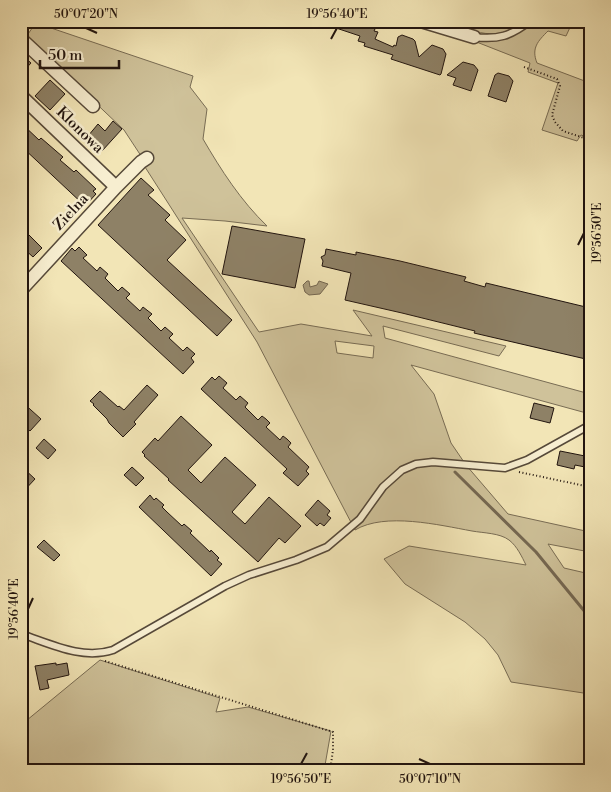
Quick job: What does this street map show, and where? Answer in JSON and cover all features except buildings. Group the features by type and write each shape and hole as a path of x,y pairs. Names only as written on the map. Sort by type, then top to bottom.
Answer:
{"street":[{"path":"421,21 474,37"},
{"path":"21,39 93,106"},
{"name":"Klonowa","path":"21,96 116,187"},
{"name":"Zielna","path":"21,290 116,187 147,158"}],"lane":[{"path":"474,37 491,39 508,35 522,28 530,21"},
{"path":"21,634 82,654 95,654 113,650 225,586 249,575 296,560 327,547 360,519 391,479 402,470 416,464 450,462 505,468 527,460 590,425"}],"path":[{"path":"524,67 557,78 560,86 552,114 555,122 563,131 590,140"},
{"path":"505,468 590,487"},
{"path":"82,654 333,732 330,771"}],"shaded area":[{"path":"37,21 51,28 193,76 190,87 207,109 203,139 232,185 267,226 182,218 259,332 301,324 372,336 353,310 506,346 499,356 383,326 385,338 590,394 590,414 411,365 434,394 451,443 466,465 508,514 590,532 590,552 548,544 564,568 590,574 590,694 511,682 498,655 485,639 465,622 405,584 384,559 409,546 526,565 512,542 501,536 428,523 381,522 355,530 257,342 145,167 147,165 124,130 26,37","holes":["335,341 374,346 373,358 337,353"]},
{"path":"444,21 461,21 486,28 507,21 525,21 514,28 495,34 476,31"},
{"path":"537,21 573,21 566,36 548,31 536,45 535,58 537,63 590,83 590,138 581,135 577,141 542,130 558,83 528,72 530,63 474,41 492,41 507,37"},
{"path":"309,281 310,287 317,285 319,281 328,284 320,294 309,295 305,292 303,285"},
{"path":"100,660 220,698 216,712 248,707 331,731 324,771 21,771 21,725"}],"waterway":[{"path":"455,472 536,552 590,618"}]}
